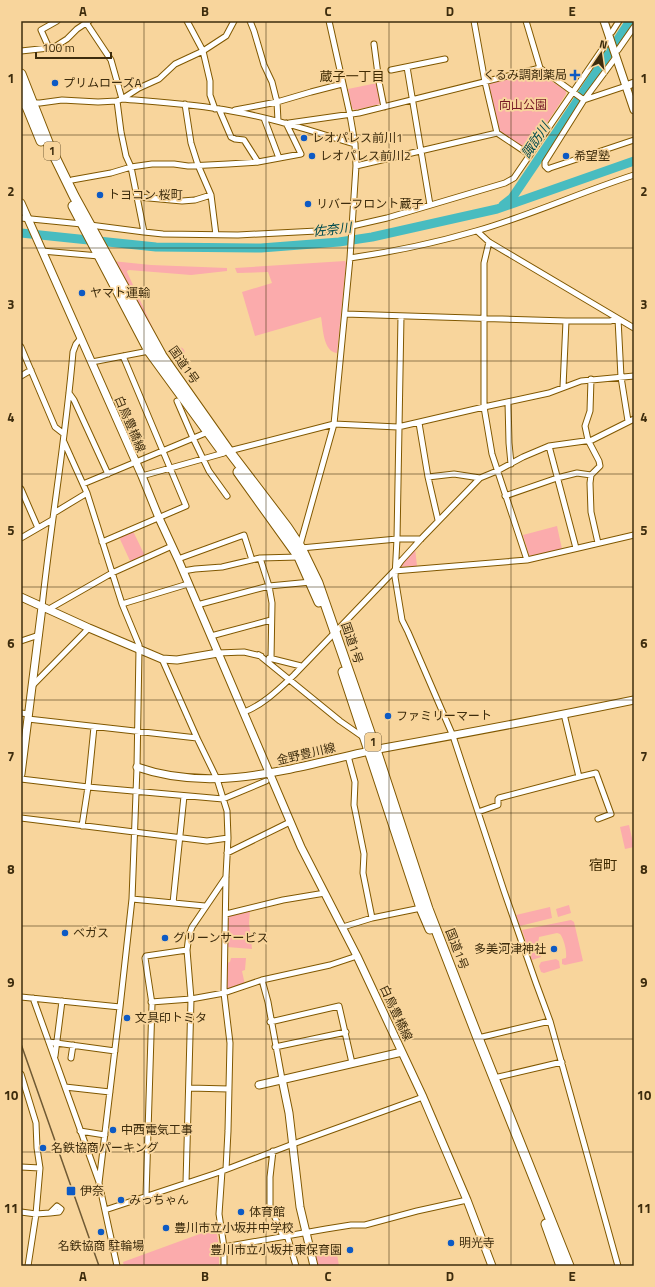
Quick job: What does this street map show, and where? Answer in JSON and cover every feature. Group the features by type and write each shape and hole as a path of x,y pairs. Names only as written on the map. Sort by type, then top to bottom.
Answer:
{"highway":[{"name":"国道1号","path":"21,74 27,104"},
{"name":"国道1号","path":"21,92 47,155 103,256 149,351 208,432 227,452"},
{"name":"国道1号","path":"103,256 162,356 227,452 300,550 318,583 364,738 372,751 421,908 536,1198 561,1266"},
{"name":"国道1号","path":"300,550 310,582 333,634 372,751 428,909 569,1266"}],"main road":[{"path":"604,21 611,35"},
{"path":"609,21 616,54 634,95"},
{"path":"630,85 634,110"},
{"name":"白鳥豊橋線","path":"21,203 24,219 42,251 92,362 142,476 158,518 178,559 218,653"},
{"path":"22,599 162,659 177,660 218,653"},
{"path":"21,774 39,636 45,608"},
{"name":"金野豊川線","path":"218,653 270,774 372,751 634,700"},
{"path":"137,767 178,777 217,779 270,774"},
{"name":"白鳥豊橋線","path":"270,774 301,847 343,927 423,1097 467,1200 492,1266"},
{"path":"259,1085 402,1052"},
{"path":"282,1079 289,1113 300,1207 314,1266"}],"street":[{"path":"49,48 41,30 57,21"},
{"path":"187,21 203,51 210,81 210,95 231,137 244,140 258,162"},
{"path":"120,100 139,88 159,79 175,64 203,51 226,36 234,21"},
{"path":"250,21 264,65 272,82 277,102 278,121"},
{"path":"300,550 334,424 350,256 356,166 355,144 350,115 329,21"},
{"path":"474,21 485,82 497,133 530,155"},
{"path":"526,21 540,68 584,100"},
{"path":"24,219 86,224 144,232 216,235 317,231 352,227 509,182 514,178 575,93 619,21"},
{"path":"21,51 56,46 87,22 111,60 120,100 121,132 126,156 131,167 138,197 144,232"},
{"path":"634,27 584,100 545,162 546,167 550,168 634,140"},
{"path":"374,44 384,107"},
{"path":"391,70 445,59"},
{"path":"407,67 430,205"},
{"path":"286,123 350,115 540,68"},
{"path":"232,111 277,102 342,84"},
{"path":"584,100 630,85"},
{"path":"27,104 62,100 98,102 120,100 185,104 232,111 278,121 355,144"},
{"path":"185,104 191,143 198,165 211,195 216,235"},
{"path":"264,118 279,158"},
{"path":"72,180 152,164 174,164 188,166 258,162 300,154 286,123"},
{"path":"356,166 497,133"},
{"path":"350,256 377,254 476,231 517,218 634,175"},
{"path":"138,197 182,201 195,200 211,195"},
{"path":"476,231 489,242 634,328"},
{"path":"489,242 484,263 484,407 492,454 527,560"},
{"path":"42,251 103,256"},
{"path":"345,314 566,321 610,321 618,318"},
{"path":"401,316 397,540 394,571 402,620 453,736 536,983 550,1020 618,1266"},
{"path":"244,712 253,708 289,679 394,571 400,561 480,478 549,446 592,440 632,420 621,377 618,318"},
{"path":"563,387 566,321"},
{"path":"45,608 52,520 64,442 73,352 76,344 81,338"},
{"path":"21,347 23,356 31,370 55,427 64,434"},
{"path":"92,362 149,351"},
{"path":"102,542 186,506 164,450 123,356"},
{"path":"21,376 31,370"},
{"path":"142,476 334,424 398,427 549,394 580,381 634,376"},
{"path":"591,379 590,411 585,426 588,440 600,461 600,466 591,475 591,512 598,543"},
{"path":"69,393 74,400 108,474"},
{"path":"177,401 202,459 227,496"},
{"path":"508,402 511,464"},
{"path":"420,423 428,478 438,520"},
{"path":"83,484 208,432"},
{"path":"64,442 87,493 122,604 139,645 138,732 132,899 99,1183"},
{"path":"549,446 576,548"},
{"path":"505,496 557,478 577,473 591,475"},
{"path":"428,478 454,474 480,478"},
{"path":"21,489 38,528"},
{"path":"54,513 87,493"},
{"path":"21,538 52,520"},
{"path":"394,571 527,560 634,535"},
{"path":"178,559 244,536 252,560"},
{"path":"183,572 195,569 222,567 300,550 421,539"},
{"path":"45,608 112,573 172,546"},
{"path":"260,558 269,586 272,603 271,658"},
{"path":"197,605 269,586 310,582"},
{"path":"122,604 188,584"},
{"path":"211,636 271,620"},
{"path":"32,686 89,628"},
{"path":"21,641 39,636"},
{"path":"218,653 244,652 301,666"},
{"path":"259,655 340,721 364,738"},
{"path":"162,659 217,779 227,815 228,838 224,992 230,1043 230,1089 228,1131 219,1214 224,1247 224,1266"},
{"path":"21,713 28,717 94,727 197,738"},
{"path":"564,714 579,778"},
{"path":"82,826 88,788 94,727"},
{"path":"348,756 355,782 354,806 364,854 363,873 372,918"},
{"path":"478,812 498,805 499,798 596,773 611,814 598,819"},
{"path":"21,780 88,788 223,799 266,781"},
{"path":"173,903 184,796"},
{"path":"21,818 207,841 228,838"},
{"path":"227,853 290,822"},
{"path":"186,1183 189,1088 190,998 187,950 189,934 192,927 226,876"},
{"path":"226,914 283,900 326,893"},
{"path":"132,899 206,906"},
{"path":"343,927 372,918 421,908"},
{"path":"146,1196 151,1002 145,958 146,956 187,950"},
{"path":"151,1002 190,998 224,992 262,980 330,965 357,956"},
{"path":"262,980 268,1002 270,1022 282,1079"},
{"path":"21,997 120,1007"},
{"path":"33,998 99,1183 117,1266"},
{"path":"54,1058 62,1001"},
{"path":"270,1022 340,1006 352,1064"},
{"path":"478,1038 550,1020"},
{"path":"275,1047 346,1032"},
{"path":"49,1042 115,1051"},
{"path":"71,1058 73,1045"},
{"path":"494,1078 562,1062"},
{"path":"21,1074 36,1123 37,1148 40,1168 36,1214 28,1266"},
{"path":"65,1087 110,1092"},
{"path":"189,1088 230,1089"},
{"path":"105,1210 224,1170 423,1097"},
{"path":"80,1130 105,1135"},
{"path":"273,1151 270,1177 270,1206 285,1236 296,1266"},
{"path":"21,1167 40,1168"},
{"path":"224,1247 305,1232 352,1225 365,1225 417,1210 467,1200"},
{"path":"21,1212 36,1214 50,1212"}],"green space":[{"name":"向山公園","path":"538,72 566,91 566,94 529,150 527,150 500,132 489,85 490,83"},
{"path":"377,83 381,102 380,104 355,110 352,108 348,89"},
{"path":"112,261 151,265 227,268 227,271 191,275 127,271 163,350"},
{"path":"345,261 337,353 332,352 326,344 321,317 255,336 242,292 272,283 268,272 237,273 235,268"},
{"path":"180,347 185,352 180,357 175,352"},
{"path":"557,526 562,549 532,556 529,555 523,535"},
{"path":"133,531 145,556 131,563 119,537"},
{"path":"415,548 417,566 401,567 400,566"},
{"path":"629,825 634,847 625,849 620,827"},
{"path":"569,905 571,913 558,917 556,909"},
{"path":"550,907 552,918 520,926 516,915"},
{"path":"250,910 249,923 252,949 227,947 229,915"},
{"path":"571,920 574,922 583,961 565,965 562,964 562,959 566,958 566,949 560,934 557,933 539,937 538,944 541,957 532,960 522,930"},
{"path":"231,958 246,958 245,970 242,971 245,985 227,990 227,963 230,962"},
{"path":"556,959 559,961 560,968 544,973 541,972 539,966 541,962"},
{"path":"216,1228 219,1247 219,1266 124,1266 123,1262"},
{"path":"335,1242 339,1266 318,1266 313,1245"}],"waterway":[{"name":"諏訪川","path":"503,205 512,198 630,21"},
{"name":"佐奈川","path":"21,233 156,247 261,248 339,242 372,237 497,209 634,161"}],"railway":[{"path":"21,1044 99,1266"}],"place":[{"name":"くるみ調剤薬局","path":"575,75"},
{"name":"プリムローズA","path":"55,83"},
{"name":"レオパレス前川1","path":"304,138"},
{"name":"レオパレス前川2","path":"312,156"},
{"name":"希望塾","path":"566,156"},
{"name":"トヨコン 桜町","path":"100,195"},
{"name":"リバーフロント蔵子","path":"308,204"},
{"name":"ヤマト運輸","path":"82,293"},
{"name":"ファミリーマート","path":"388,716"},
{"name":"ベガス","path":"65,933"},
{"name":"グリーンサービス","path":"165,938"},
{"name":"多美河津神社","path":"554,949"},
{"name":"文具印トミタ","path":"127,1018"},
{"name":"中西電気工事","path":"113,1130"},
{"name":"名鉄協商パーキング","path":"43,1148"},
{"name":"伊奈","path":"71,1191"},
{"name":"みっちゃん","path":"121,1200"},
{"name":"体育館","path":"241,1212"},
{"name":"豊川市立小坂井中学校","path":"166,1228"},
{"name":"名鉄協商 駐輪場","path":"101,1232"},
{"name":"明光寺","path":"451,1243"},
{"name":"豊川市立小坂井東保育園","path":"350,1250"}],"district":[{"name":"蔵子一丁目","path":"352,76"},
{"name":"宿町","path":"603,865"}]}
